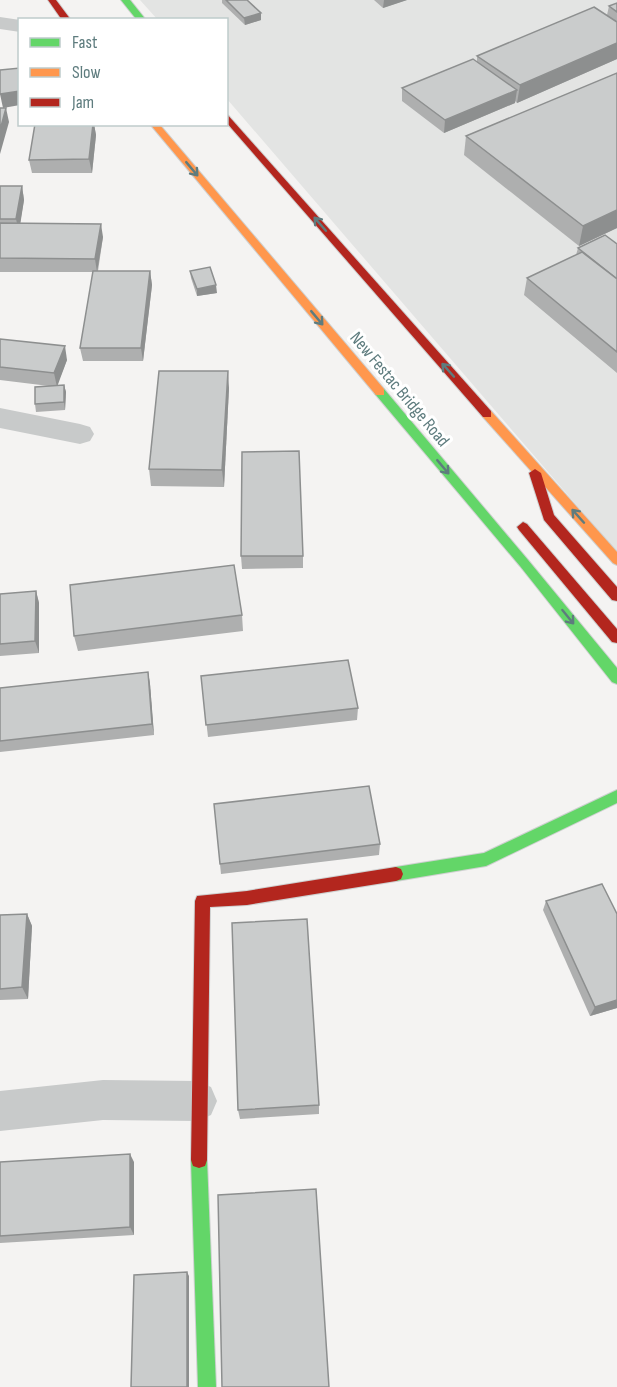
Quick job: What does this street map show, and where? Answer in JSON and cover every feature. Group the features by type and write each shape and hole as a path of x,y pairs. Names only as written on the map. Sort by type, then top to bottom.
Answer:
{"main road":[{"path":"52,0 66,18"},
{"path":"125,0 140,18"},
{"path":"228,118 617,560"},
{"name":"New Festac Bridge Road","path":"156,126 617,678"},
{"path":"532,464 548,517 617,596"},
{"path":"462,490 522,526 617,638"},
{"path":"207,1387 197,1101 203,956 202,901 247,898 486,859 617,796"}],"street":[{"path":"0,24 18,26"},
{"path":"0,418 80,434"},
{"path":"0,1111 103,1100 197,1101"}],"shaded area":[{"path":"140,0 617,0 617,552 228,100 228,18 156,18"}],"building":[{"path":"226,0 247,0 261,13 244,18"},
{"path":"617,3 617,12 609,6"},
{"path":"594,7 617,22 617,43 520,85 477,56"},
{"path":"473,59 517,90 445,120 402,88"},
{"path":"18,68 18,91 0,94 0,70"},
{"path":"617,73 617,210 583,226 466,136"},
{"path":"0,108 6,108 0,130"},
{"path":"35,126 93,126 89,159 29,160"},
{"path":"0,186 22,186 16,219 0,219"},
{"path":"0,223 101,224 95,259 0,258"},
{"path":"605,235 617,244 617,279 578,248"},
{"path":"582,252 617,279 617,352 527,278"},
{"path":"210,267 216,285 197,289 190,271"},
{"path":"93,271 150,271 141,348 80,348"},
{"path":"0,339 65,346 54,373 0,367"},
{"path":"159,371 228,371 222,470 149,469"},
{"path":"64,385 64,402 35,404 35,387"},
{"path":"299,451 303,556 241,556 242,452"},
{"path":"234,565 242,615 74,636 70,585"},
{"path":"36,591 35,641 0,644 0,594"},
{"path":"348,660 358,708 206,725 201,676"},
{"path":"148,672 152,724 0,741 0,688"},
{"path":"369,786 380,844 220,864 214,804"},
{"path":"602,884 617,914 617,1000 595,1007 546,901"},
{"path":"27,914 22,987 0,989 0,915"},
{"path":"307,919 319,1105 238,1110 232,923"},
{"path":"130,1154 130,1227 0,1236 0,1162"},
{"path":"316,1189 329,1387 222,1387 218,1195"},
{"path":"187,1272 187,1387 131,1387 134,1275"}],"traffic: fast":[{"path":"125,0 140,18"},
{"path":"380,392 617,678"},
{"path":"396,874 486,859 617,796"},
{"path":"199,1160 207,1387"}],"traffic: slow":[{"path":"156,126 380,392"},
{"path":"487,414 617,560"}],"traffic: jam":[{"path":"52,0 66,18"},
{"path":"228,118 487,414"},
{"path":"535,473 548,517 617,596"},
{"path":"523,527 617,638"},
{"path":"199,1160 202,901 247,898 396,874"}]}
